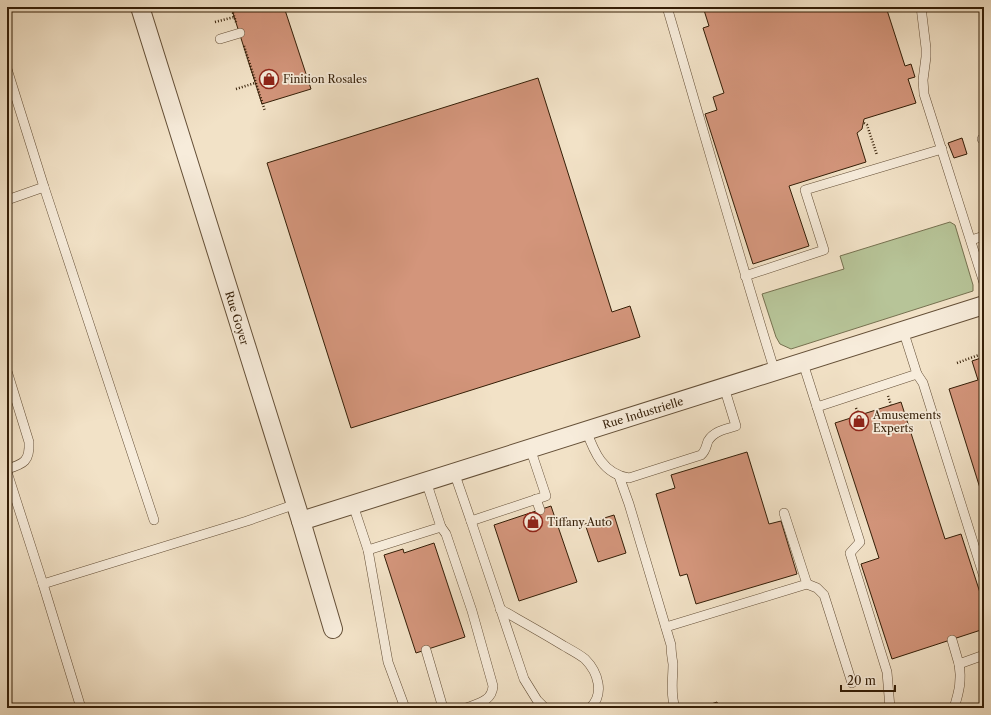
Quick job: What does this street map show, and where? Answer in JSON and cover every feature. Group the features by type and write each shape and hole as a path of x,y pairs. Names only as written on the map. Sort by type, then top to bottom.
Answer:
{"street":[{"name":"Rue Goyer","path":"140,7 299,512 333,629"},
{"name":"Rue Industrielle","path":"299,512 353,505 984,305"}],"lane":[{"path":"667,7 722,191 745,276 775,372"},
{"path":"921,7 926,48 923,80 924,94 984,283"},
{"path":"220,39 240,33"},
{"path":"7,69 9,84 154,520"},
{"path":"745,276 824,250 805,190 942,149"},
{"path":"7,200 44,187"},
{"path":"971,240 984,236"},
{"path":"902,330 917,374 923,383 984,577"},
{"path":"803,363 860,542 850,553 887,672 890,708"},
{"path":"7,371 29,442 28,456 24,462 7,471 81,708"},
{"path":"817,407 917,374"},
{"path":"586,430 597,455 605,466 619,476 628,478 702,455 711,437 716,432 736,426 724,387"},
{"path":"471,521 546,496 530,448"},
{"path":"454,472 526,684 537,700 545,708"},
{"path":"619,476 629,504 671,645 673,665 672,685 675,708"},
{"path":"426,481 441,527 446,534 469,604 493,686 493,692 490,697 466,708"},
{"path":"536,499 540,510"},
{"path":"353,505 368,550 388,662 405,708"},
{"path":"43,584 247,521 299,512"},
{"path":"784,513 807,584"},
{"path":"368,550 441,527"},
{"path":"666,627 807,584 817,588 824,595 852,683"},
{"path":"500,609 577,653 588,663 596,675 599,691 597,700 590,708"},
{"path":"952,640 961,675 960,688 954,708"},
{"path":"426,650 443,708"},
{"path":"959,664 984,655"}],"path":[{"path":"231,7 265,111"},
{"path":"215,22 234,16"},
{"path":"236,89 255,82"},
{"path":"864,124 867,125 874,146"},
{"path":"957,363 984,353"}],"green space":[{"path":"950,222 955,225 973,285 973,291 791,349 780,344 776,337 762,294 844,269 840,256"}],"building":[{"path":"231,7 284,7 311,89 262,104"},
{"path":"703,7 886,7 905,66 911,64 915,77 908,79 916,103 864,119 862,129 857,133 866,162 789,186 809,246 753,264 705,114 717,110 713,97 724,93 703,28 709,26"},
{"path":"538,78 612,312 630,306 640,337 351,428 267,163"},
{"path":"962,138 967,154 954,158 948,143"},
{"path":"984,357 984,501 949,389 978,380 972,361"},
{"path":"901,402 945,539 961,534 984,605 984,629 892,659 861,564 879,558 835,423"},
{"path":"747,452 769,524 781,521 797,574 696,604 687,574 680,576 656,494 675,488 671,475"},
{"path":"551,506 577,582 519,601 494,525"},
{"path":"614,515 626,553 598,562 585,524"},
{"path":"434,543 465,637 416,653 384,555 403,549 404,553"},
{"path":"717,702 719,708 699,708"}],"place":[{"name":"Finition Rosales","path":"269,79"},
{"name":"Amusements Experts","path":"859,421"},
{"name":"Tiffany Auto","path":"533,522"}]}
